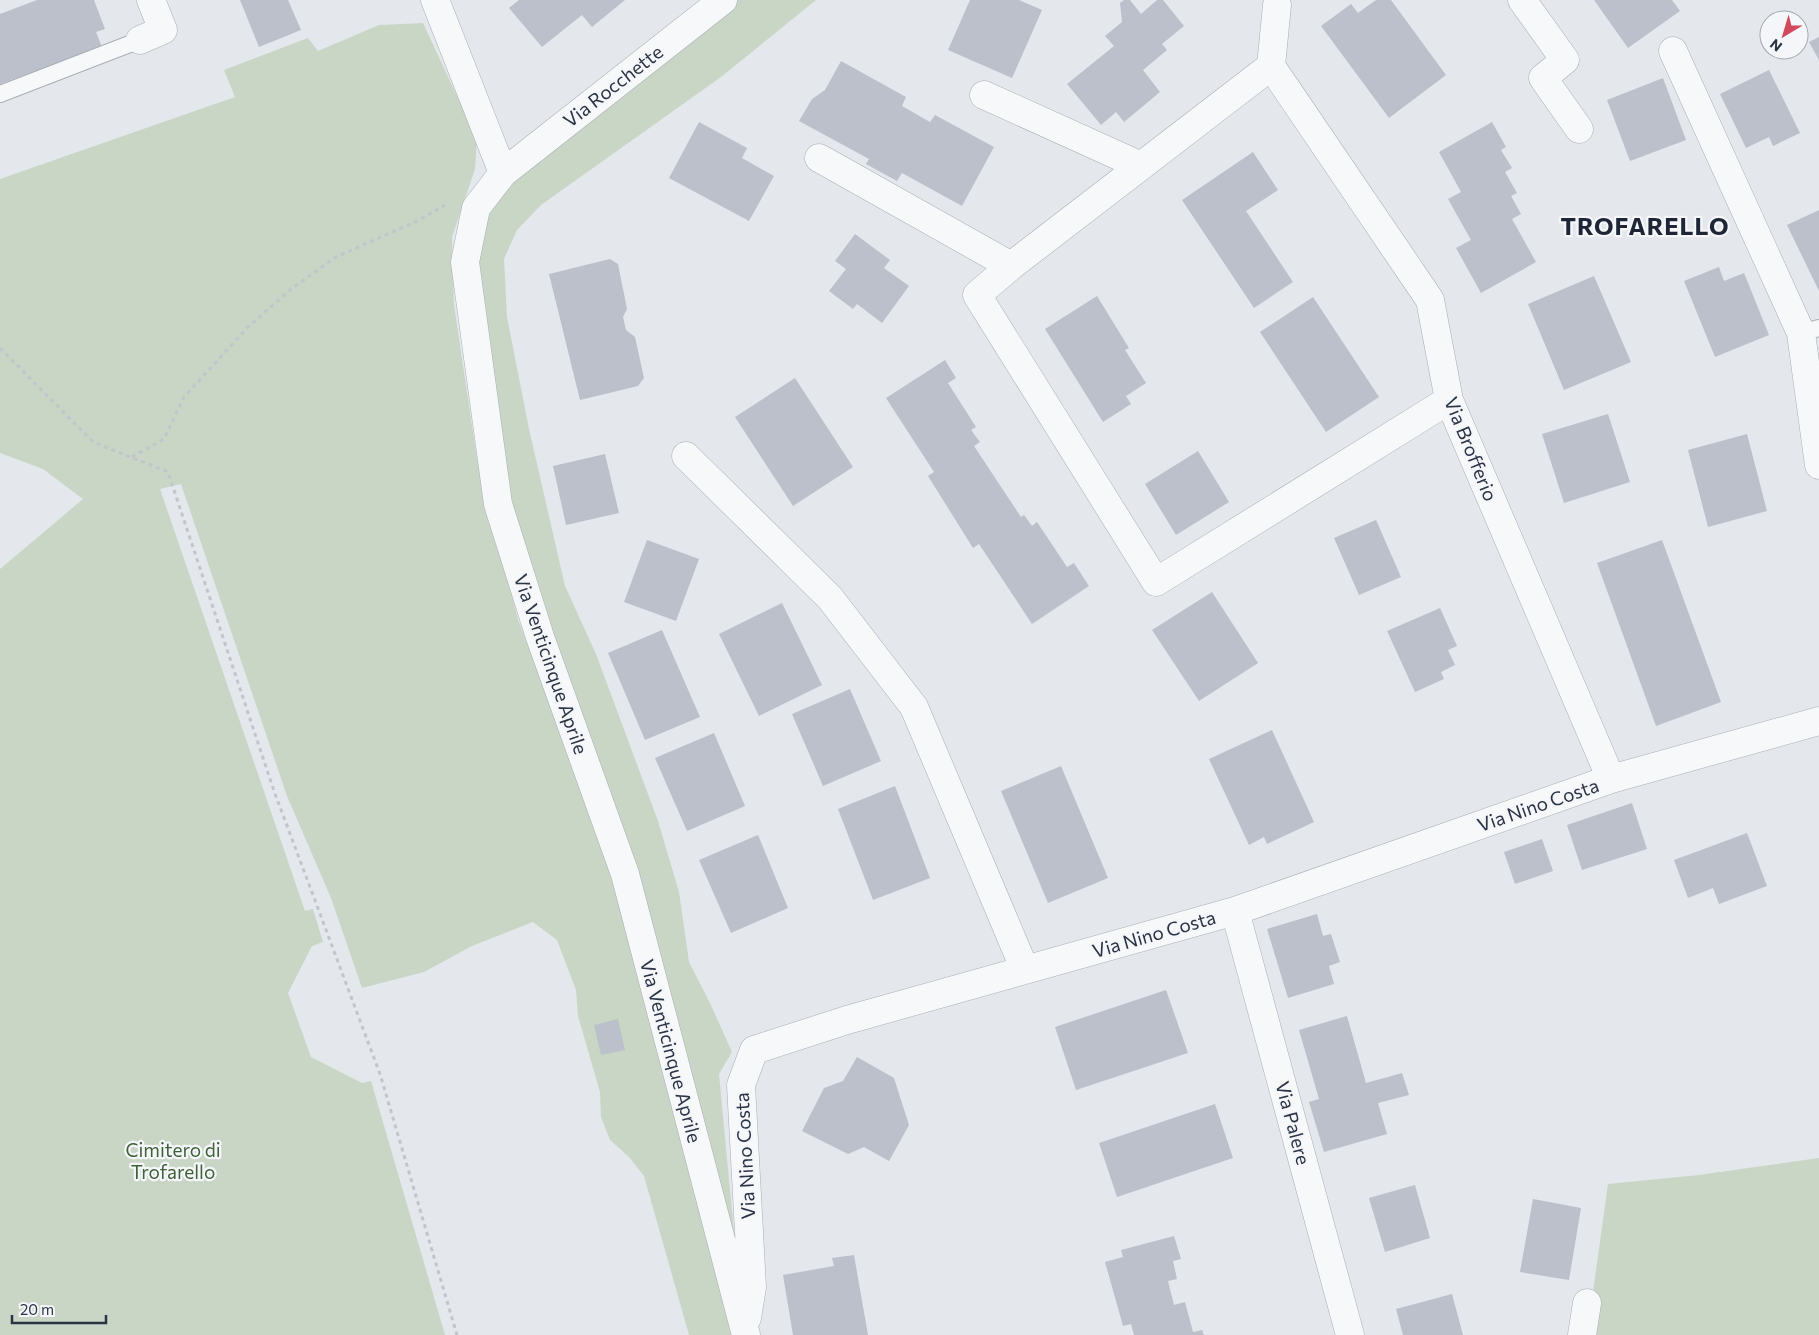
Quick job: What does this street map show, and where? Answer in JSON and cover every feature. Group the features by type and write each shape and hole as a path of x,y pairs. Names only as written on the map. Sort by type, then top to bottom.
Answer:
{"street":[{"path":"151,0 151,35"},
{"path":"435,0 503,173"},
{"name":"Via Rocchette","path":"503,173 723,0"},
{"path":"1522,0 1565,60 1543,78 1579,129"},
{"path":"1275,1 1271,66 977,295 1156,582 1449,400"},
{"path":"1673,51 1810,330 1819,465"},
{"name":"Via Brofferio","path":"1271,66 1430,300 1449,400 1611,779"},
{"path":"984,95 1141,166"},
{"path":"819,158 1012,266"},
{"name":"Via Venticinque Aprile","path":"503,173 476,208 465,262 498,504 540,637 625,874 746,1332"},
{"path":"686,456 830,598 914,707 1025,970"},
{"name":"Via Nino Costa","path":"746,1332 752,1287 741,1085 754,1050 847,1020 1235,911 1611,779 1819,721"},
{"name":"Via Palere","path":"1235,911 1350,1335"},
{"path":"1582,1335 1587,1303"}],"lane":[{"path":"0,94 151,35"}],"path":[{"path":"132,458 164,439 184,397 248,327 291,289 336,258 419,220 453,200"},
{"path":"0,348 93,442 168,472 274,791 380,1074 457,1335"}],"green space":[{"path":"738,0 816,0 721,77 541,205 517,230 504,259 507,317 529,429 565,586 596,654 658,821 679,892 689,962 732,1052 719,1074 737,1264 551,631 510,498 474,267 488,210 522,167"},
{"name":"Cimitero di Trofarello","path":"423,23 477,139 475,169 452,237 454,305 477,459 518,619 616,878 734,1335 689,1335 644,1176 629,1157 610,1140 601,1117 600,1092 578,1016 576,990 557,940 533,922 472,946 424,972 362,988 331,898 287,796 181,484 160,489 305,911 313,909 323,942 312,946 288,993 311,1057 362,1083 371,1081 445,1335 0,1335 0,569 83,499 43,469 0,453 0,179 235,97 224,70 308,38 318,51 379,25"},
{"path":"1819,1158 1819,1335 1587,1335 1608,1184 1699,1175"}],"building":[{"path":"37,0 94,0 105,29 96,32 102,47 0,84 0,14"},
{"path":"240,0 288,0 301,30 259,47"},
{"path":"519,0 625,0 592,27 582,15 542,47 509,8"},
{"path":"970,0 1019,0 1042,10 1012,78 948,50"},
{"path":"1124,0 1130,0 1141,14 1157,0 1163,0 1184,26 1162,44 1167,50 1143,70 1160,92 1124,122 1116,112 1101,125 1067,84 1114,46 1105,36 1122,22 1120,3"},
{"path":"1376,0 1391,0 1446,75 1389,118 1321,26 1351,4 1358,13"},
{"path":"1594,0 1672,0 1680,11 1628,48"},
{"path":"1819,37 1819,60 1809,42"},
{"path":"841,61 906,97 902,106 930,122 935,115 994,147 962,206 902,173 897,181 866,164 869,159 799,121 812,99 825,90"},
{"path":"1769,70 1800,133 1773,146 1769,137 1746,148 1720,94"},
{"path":"1663,78 1686,140 1630,161 1607,100"},
{"path":"699,122 747,148 742,158 774,176 749,221 669,178"},
{"path":"1492,122 1506,147 1501,150 1512,168 1505,172 1517,193 1511,196 1521,214 1512,219 1536,262 1481,293 1456,248 1471,240 1448,199 1461,192 1439,152"},
{"path":"1253,152 1278,190 1246,211 1293,282 1254,308 1182,200"},
{"path":"1819,210 1819,291 1787,225"},
{"path":"855,234 890,260 884,268 909,286 882,323 857,304 853,309 829,291 846,269 835,261"},
{"path":"610,259 618,264 627,309 623,317 626,330 635,337 644,378 638,386 580,400 549,274"},
{"path":"1719,267 1724,281 1744,273 1769,335 1715,357 1684,281"},
{"path":"1594,276 1631,362 1564,390 1528,304"},
{"path":"1097,296 1129,348 1125,350 1146,383 1126,396 1131,404 1103,422 1045,329"},
{"path":"1313,297 1379,397 1326,432 1260,332"},
{"path":"945,360 956,378 948,383 976,427 971,430 980,442 974,446 1021,517 1024,515 1032,526 1037,522 1067,567 1074,563 1089,586 1032,624 979,544 973,548 928,476 934,472 886,398"},
{"path":"795,378 853,467 793,506 735,417"},
{"path":"1608,414 1630,482 1564,503 1542,434"},
{"path":"1747,434 1767,511 1708,527 1688,450"},
{"path":"1198,451 1229,502 1176,535 1145,484"},
{"path":"605,454 619,513 566,525 553,466"},
{"path":"1376,520 1401,577 1359,595 1334,538"},
{"path":"647,540 699,559 676,621 624,602"},
{"path":"1662,540 1721,702 1656,726 1597,563"},
{"path":"1212,592 1258,663 1199,701 1152,630"},
{"path":"782,603 822,685 759,716 719,634"},
{"path":"1440,608 1457,646 1448,650 1455,665 1441,672 1444,679 1415,692 1387,631"},
{"path":"662,630 700,717 645,740 608,653"},
{"path":"850,689 881,761 823,786 792,714"},
{"path":"1272,730 1314,822 1267,844 1264,837 1249,845 1209,759"},
{"path":"714,733 745,806 687,831 655,758"},
{"path":"1061,766 1108,878 1048,903 1001,791"},
{"path":"895,786 930,878 873,900 838,809"},
{"path":"1632,803 1647,849 1582,870 1567,825"},
{"path":"1747,833 1767,886 1719,904 1713,888 1688,898 1674,860"},
{"path":"758,835 788,908 731,933 699,860"},
{"path":"1542,839 1553,871 1515,884 1504,852"},
{"path":"1317,914 1323,936 1331,934 1340,962 1329,966 1334,984 1288,998 1267,929"},
{"path":"1166,990 1188,1053 1076,1090 1055,1027"},
{"path":"1347,1016 1366,1083 1402,1073 1409,1095 1378,1103 1387,1134 1324,1152 1309,1102 1319,1099 1299,1030"},
{"path":"618,1019 625,1050 601,1055 594,1025"},
{"path":"857,1057 894,1078 909,1125 889,1161 864,1147 848,1154 802,1131 824,1088 843,1081"},
{"path":"1215,1104 1233,1158 1117,1197 1099,1143"},
{"path":"1415,1185 1430,1238 1385,1252 1369,1198"},
{"path":"1533,1199 1581,1208 1569,1280 1520,1272"},
{"path":"1174,1236 1181,1259 1173,1261 1177,1279 1168,1281 1174,1305 1185,1302 1193,1332 1202,1330 1204,1335 1134,1335 1131,1324 1123,1326 1105,1262 1123,1257 1121,1250"},
{"path":"854,1255 868,1335 793,1335 783,1275 834,1266 832,1258"},
{"path":"1452,1294 1463,1335 1403,1335 1396,1309"}],"district":[{"name":"TROFARELLO","path":"1645,227"}]}
